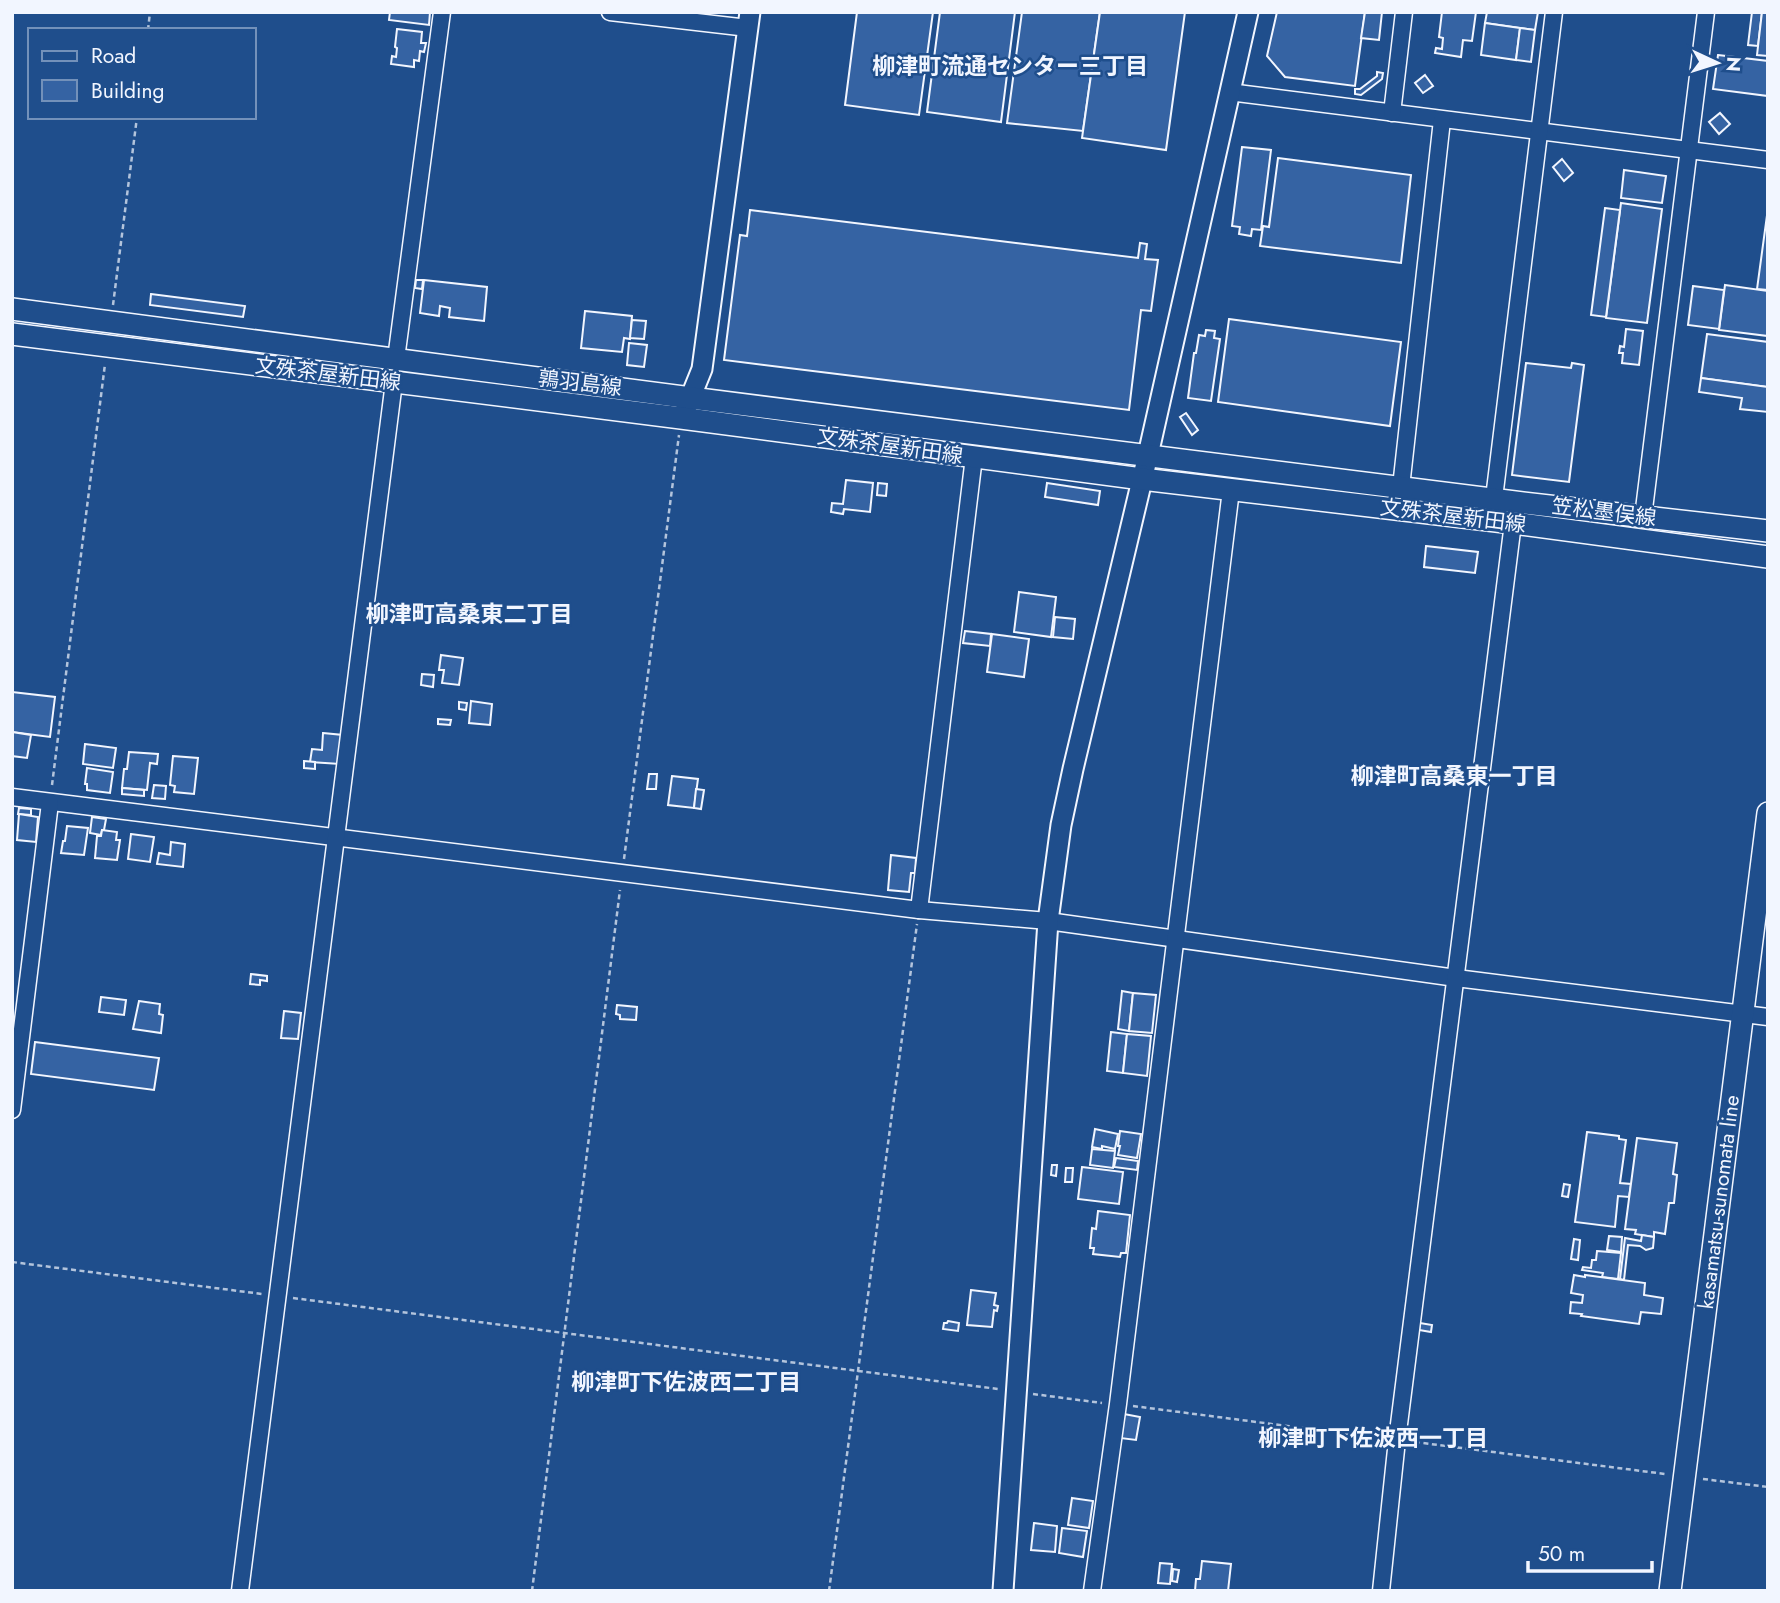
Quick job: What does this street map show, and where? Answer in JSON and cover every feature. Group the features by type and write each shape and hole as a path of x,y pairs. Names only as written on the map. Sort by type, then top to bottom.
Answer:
{"main road":[{"name":"鶉羽島線","path":"12,309 1148,455"},
{"name":"文殊茶屋新田線","path":"12,334 1768,557"},
{"name":"笠松墨俣線","path":"1148,455 1768,531"},
{"name":"kasamatsu-sunomata line","path":"1670,1591 1768,813"}],"street":[{"path":"396,359 442,12"},
{"path":"610,12 749,20 702,369 681,418"},
{"path":"1003,1591 1052,880 1064,814 1248,12"},
{"path":"1392,113 1404,12"},
{"path":"1495,490 1554,12"},
{"path":"1643,517 1706,12"},
{"path":"1229,92 1768,160"},
{"path":"1401,487 1442,120"},
{"path":"240,1591 394,382"},
{"path":"919,910 974,457"},
{"path":"1092,1591 1118,1405 1231,489"},
{"path":"1381,1591 1397,1440 1513,523"},
{"path":"12,797 919,910 1048,922 1456,978 1768,1017"},
{"path":"12,1110 50,803"}],"path":[{"path":"111,323 137,119"},
{"path":"50,803 107,347"},
{"path":"532,1591 681,418"},
{"path":"829,1591 919,910"},
{"path":"12,1262 1768,1487"}],"building":[{"path":"390,12 430,12 429,25 389,20"},
{"path":"857,12 933,12 919,115 845,105"},
{"path":"940,12 1015,12 1001,122 927,112"},
{"path":"1022,12 1100,12 1083,131 1007,123"},
{"path":"1100,12 1185,12 1166,150 1082,138"},
{"path":"1277,12 1365,12 1355,86 1285,77 1267,56"},
{"path":"1365,12 1382,12 1379,40 1361,38"},
{"path":"1442,12 1476,12 1472,41 1463,40 1461,57 1435,53 1436,48 1442,49 1443,38 1439,37"},
{"path":"1487,12 1538,12 1535,30 1485,23"},
{"path":"1752,12 1762,12 1758,46 1748,45"},
{"path":"1762,12 1768,12 1768,56 1757,55"},
{"path":"1485,23 1520,28 1516,60 1481,55"},
{"path":"1520,28 1535,30 1531,62 1516,60"},
{"path":"397,29 422,32 421,43 426,43 424,52 420,51 419,61 414,60 414,67 391,64 392,56 396,57"},
{"path":"1718,55 1768,61 1768,96 1713,89"},
{"path":"1377,72 1383,73 1382,79 1361,95 1355,94 1355,89 1360,89 1377,76"},
{"path":"1425,75 1433,86 1423,93 1415,83"},
{"path":"1720,113 1730,124 1719,134 1709,122"},
{"path":"1242,147 1271,150 1261,230 1252,229 1251,236 1239,234 1240,227 1232,226"},
{"path":"1278,158 1411,175 1401,263 1260,246 1263,226 1269,227"},
{"path":"1562,159 1573,173 1564,181 1553,167"},
{"path":"1624,170 1666,176 1662,203 1621,198"},
{"path":"1621,203 1662,209 1647,323 1606,318"},
{"path":"1605,208 1620,210 1606,317 1591,315"},
{"path":"1768,208 1768,290 1757,289"},
{"path":"750,210 1138,258 1140,243 1147,244 1145,259 1158,260 1151,311 1141,310 1129,410 724,360 740,235 747,236"},
{"path":"416,280 423,280 422,289 415,288"},
{"path":"424,280 487,287 484,321 449,317 450,308 440,306 439,316 420,313"},
{"path":"1725,285 1768,291 1768,336 1719,330"},
{"path":"1693,286 1724,290 1719,329 1688,325"},
{"path":"151,294 245,306 243,317 150,305"},
{"path":"585,311 632,316 630,339 624,338 622,352 581,348"},
{"path":"1229,319 1401,342 1390,426 1218,402"},
{"path":"632,320 646,321 644,339 630,338"},
{"path":"1626,329 1643,331 1639,365 1622,363 1623,353 1619,353 1620,346 1624,347"},
{"path":"1206,330 1215,331 1214,338 1220,339 1211,401 1188,398 1194,353 1199,335 1205,336"},
{"path":"1707,334 1768,342 1768,387 1701,378"},
{"path":"629,343 647,345 644,367 627,365"},
{"path":"1526,363 1571,368 1572,363 1584,365 1569,482 1512,475"},
{"path":"1701,378 1768,387 1768,412 1740,409 1742,398 1699,392"},
{"path":"1186,413 1198,430 1192,435 1180,417"},
{"path":"846,480 873,483 870,512 844,509 843,514 831,512 832,503 843,504"},
{"path":"878,483 887,484 886,496 877,495"},
{"path":"1047,483 1100,491 1098,505 1045,497"},
{"path":"1426,546 1478,552 1475,573 1424,567"},
{"path":"1019,592 1056,597 1051,637 1014,632"},
{"path":"1055,617 1075,619 1073,639 1053,637"},
{"path":"965,631 991,634 990,646 963,643"},
{"path":"992,634 1029,639 1024,677 987,672"},
{"path":"441,655 463,658 459,685 442,683 444,670 439,670"},
{"path":"422,674 434,675 433,687 421,685"},
{"path":"12,692 55,697 50,737 12,732"},
{"path":"471,701 492,704 490,725 469,723"},
{"path":"459,702 467,703 466,710 459,709"},
{"path":"438,719 451,720 450,725 438,724"},
{"path":"12,732 31,735 27,758 12,756"},
{"path":"323,733 343,735 340,764 310,762 312,749 322,750"},
{"path":"85,744 116,748 113,768 83,764"},
{"path":"129,752 158,754 157,764 150,763 147,790 122,788"},
{"path":"173,756 198,758 194,794 174,792 175,786 170,785"},
{"path":"304,761 315,762 315,769 304,768"},
{"path":"87,768 113,772 110,793 87,790"},
{"path":"649,774 657,774 656,789 647,789"},
{"path":"672,776 698,779 694,808 668,805"},
{"path":"154,785 166,786 165,799 152,798"},
{"path":"122,788 144,790 144,796 122,794"},
{"path":"696,789 704,790 701,809 694,808"},
{"path":"19,808 31,809 31,815 18,814"},
{"path":"19,814 38,817 36,842 17,840"},
{"path":"92,817 106,819 101,835 90,833"},
{"path":"67,826 88,828 84,855 61,853"},
{"path":"102,830 117,832 116,840 120,840 117,860 95,858 97,836 101,836"},
{"path":"131,834 154,837 150,862 128,859"},
{"path":"171,842 185,844 183,867 157,864 159,853 170,855"},
{"path":"891,855 916,858 909,892 888,890"},
{"path":"251,974 267,976 267,981 260,980 260,985 250,984"},
{"path":"1122,991 1133,993 1129,1031 1118,1029"},
{"path":"1133,993 1156,995 1152,1033 1129,1031"},
{"path":"101,997 126,1000 124,1015 99,1012"},
{"path":"139,1001 160,1004 159,1014 163,1015 161,1033 133,1029"},
{"path":"617,1005 637,1007 636,1020 620,1019 620,1015 616,1014"},
{"path":"284,1011 301,1013 298,1039 281,1038"},
{"path":"1111,1032 1127,1034 1123,1073 1107,1071"},
{"path":"1127,1034 1151,1036 1147,1076 1123,1073"},
{"path":"35,1042 159,1058 154,1090 31,1074"},
{"path":"1095,1129 1118,1134 1115,1149 1092,1147"},
{"path":"1120,1131 1141,1134 1137,1158 1118,1155"},
{"path":"1587,1132 1619,1136 1619,1139 1626,1140 1620,1183 1631,1184 1629,1197 1618,1196 1615,1227 1575,1222"},
{"path":"1637,1138 1677,1143 1673,1174 1677,1175 1674,1203 1669,1203 1665,1234 1654,1232 1654,1237 1635,1234 1636,1230 1625,1229"},
{"path":"1092,1149 1115,1151 1113,1168 1090,1165"},
{"path":"1116,1158 1138,1161 1137,1170 1114,1167"},
{"path":"1052,1165 1057,1165 1056,1176 1051,1175"},
{"path":"1082,1167 1123,1172 1119,1204 1078,1199"},
{"path":"1066,1168 1073,1168 1072,1182 1065,1182"},
{"path":"1564,1184 1570,1185 1568,1197 1562,1196"},
{"path":"1098,1211 1130,1215 1126,1253 1121,1253 1120,1257 1093,1254 1094,1248 1090,1248 1092,1228 1096,1229"},
{"path":"1642,1235 1654,1237 1653,1248 1646,1250 1640,1246 1628,1245 1624,1280 1620,1279 1625,1238 1641,1241"},
{"path":"1609,1236 1622,1237 1621,1252 1607,1250"},
{"path":"1574,1239 1580,1240 1578,1260 1571,1259"},
{"path":"1597,1251 1621,1253 1618,1279 1602,1277 1603,1273 1582,1270 1583,1267 1591,1268"},
{"path":"1574,1275 1645,1283 1644,1295 1663,1298 1661,1314 1641,1312 1639,1324 1570,1313 1571,1302 1582,1303 1583,1295 1571,1293"},
{"path":"971,1290 996,1293 994,1305 998,1306 997,1311 994,1310 992,1327 967,1325"},
{"path":"944,1323 959,1323 958,1331 943,1329"},
{"path":"1420,1323 1432,1325 1431,1332 1419,1330"},
{"path":"1124,1414 1140,1417 1136,1440 1120,1438"},
{"path":"1072,1498 1093,1501 1089,1528 1068,1525"},
{"path":"1034,1523 1057,1526 1055,1552 1031,1550"},
{"path":"1062,1528 1087,1531 1083,1557 1059,1553"},
{"path":"1202,1561 1231,1564 1228,1591 1195,1591 1196,1579 1200,1579"},
{"path":"1160,1563 1172,1564 1170,1584 1158,1583"},
{"path":"1173,1569 1179,1570 1177,1582 1172,1581"}],"district":[{"name":"柳津町流通センター三丁目","path":"1010,66"},
{"name":"柳津町高桑東二丁目","path":"469,614"},
{"name":"柳津町高桑東一丁目","path":"1454,776"},
{"name":"柳津町下佐波西二丁目","path":"686,1382"},
{"name":"柳津町下佐波西一丁目","path":"1373,1438"}]}
